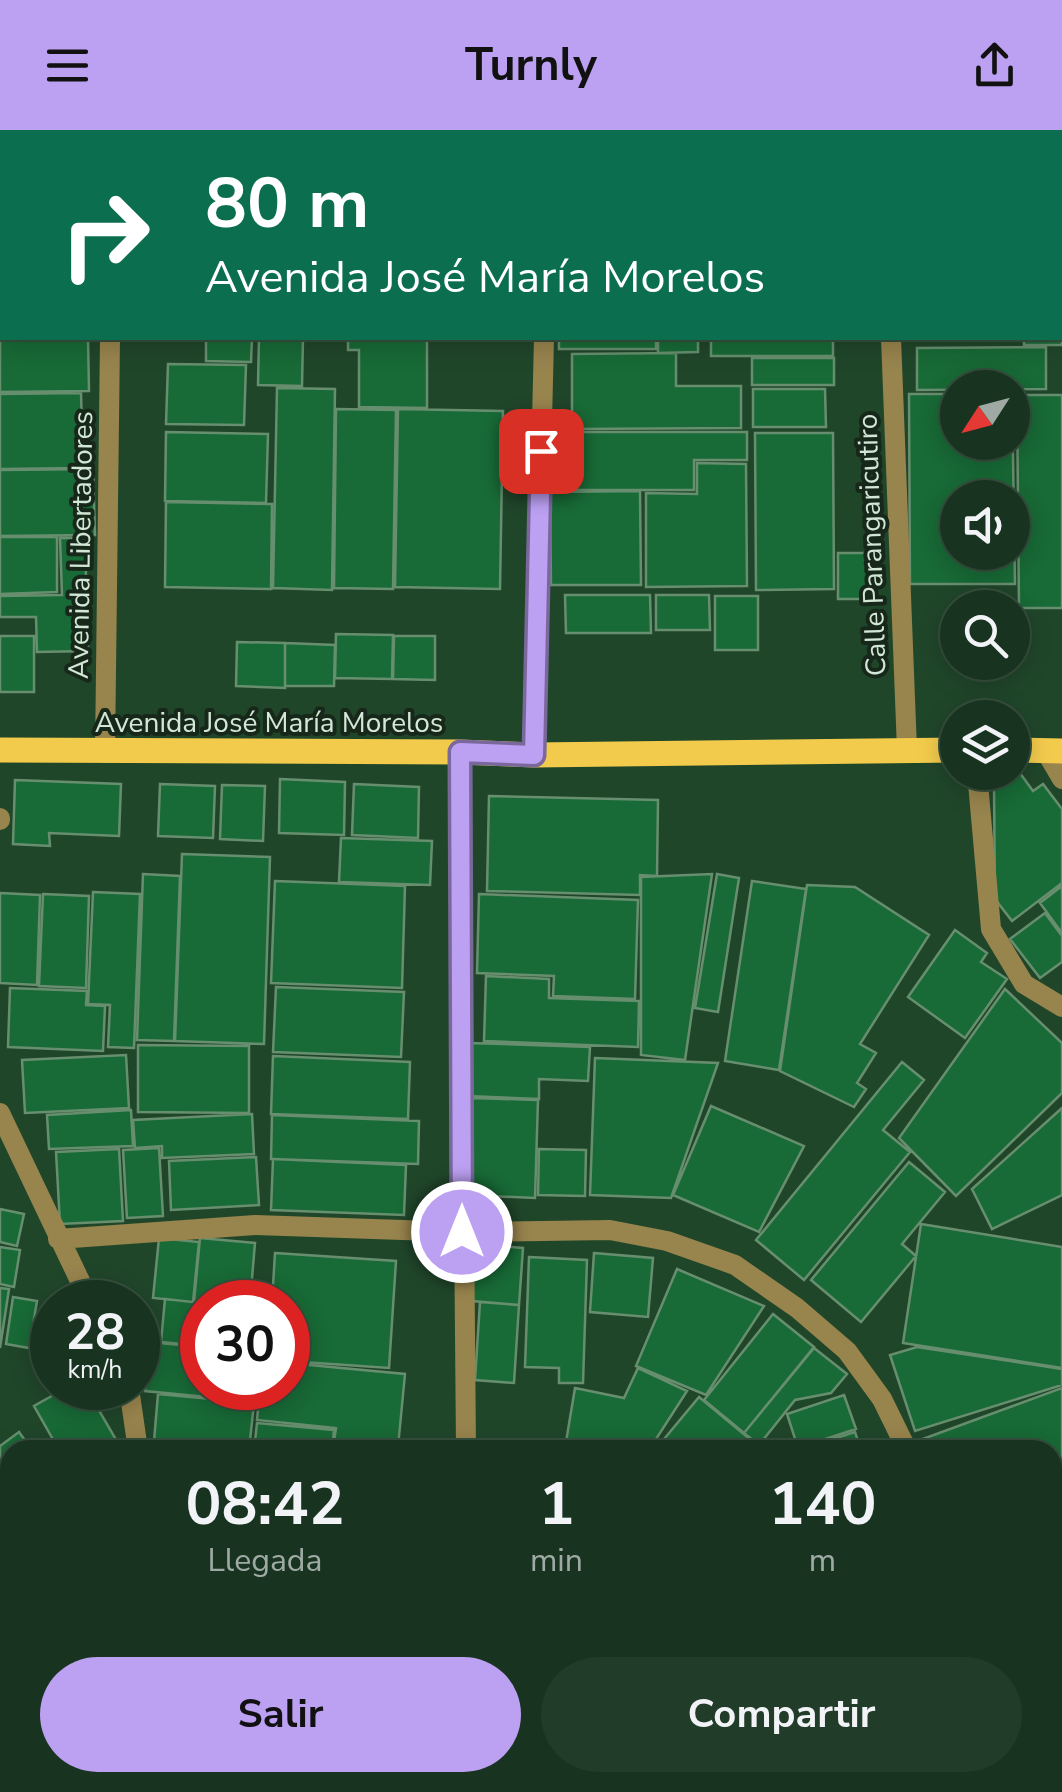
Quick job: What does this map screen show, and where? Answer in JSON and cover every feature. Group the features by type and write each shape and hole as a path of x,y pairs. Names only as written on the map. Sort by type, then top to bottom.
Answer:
{"main road":[{"name":"Avenida José María Morelos","path":"0,750 534,755 940,750"}],"street":[{"name":"Avenida Libertadores","path":"105,752 110,340"},
{"path":"534,755 544,340"},
{"name":"Calle Parangaricutiro","path":"892,340 907,750"},
{"path":"1054,751 1062,779"},
{"path":"460,752 466,1440"},
{"path":"979,790 991,929 1024,984 1062,1007"},
{"path":"0,1114 79,1280"},
{"path":"58,1239 255,1224 462,1232 610,1230 667,1241 735,1265 797,1308 847,1351 882,1399 902,1440"},
{"path":"132,1410 137,1440"}],"building":[{"path":"0,340 88,340 89,391 0,392"},
{"path":"206,340 252,340 251,362 206,361"},
{"path":"259,340 303,340 302,386 258,385"},
{"path":"348,340 427,340 427,408 359,407 359,350 348,350"},
{"path":"559,340 656,340 656,349 559,349"},
{"path":"658,340 698,340 698,352 658,353"},
{"path":"711,340 833,340 833,356 711,356"},
{"path":"1024,340 1062,340 1062,345 1024,345"},
{"path":"1046,347 1046,389 1030,389 1030,370 940,370 940,390 917,390 917,348"},
{"path":"676,353 676,386 741,386 741,428 572,429 572,354"},
{"path":"752,358 834,358 834,385 752,385"},
{"path":"168,364 246,365 244,425 166,424"},
{"path":"277,388 335,389 332,590 273,588"},
{"path":"753,389 825,389 826,427 753,427"},
{"path":"81,393 83,468 0,469 0,394"},
{"path":"909,394 940,394 940,460 1013,460 1013,480 940,480 940,570 1015,570 1015,584 910,584"},
{"path":"1030,395 1062,395 1062,608 1030,608 1030,590 1019,590 1019,570 1030,570 1030,480 1018,480 1018,460 1030,460"},
{"path":"336,409 396,410 393,589 334,588"},
{"path":"398,409 503,411 500,589 395,587"},
{"path":"166,432 268,434 266,503 165,501"},
{"path":"554,432 747,432 747,460 694,460 694,490 555,490"},
{"path":"755,433 833,433 834,589 756,590"},
{"path":"697,463 746,464 747,586 646,587 646,493 697,494"},
{"path":"93,469 95,535 0,536 0,470"},
{"path":"640,491 641,585 551,585 550,492"},
{"path":"166,502 272,504 271,589 165,587"},
{"path":"0,537 57,537 57,592 0,594"},
{"path":"60,538 85,538 88,651 37,652 36,617 0,617 0,596 62,595"},
{"path":"838,553 872,553 872,599 838,599"},
{"path":"565,595 650,595 651,633 566,633"},
{"path":"656,595 709,595 710,630 656,630"},
{"path":"715,596 758,596 758,650 715,650"},
{"path":"336,634 393,635 392,679 335,678"},
{"path":"0,636 34,636 34,692 0,692"},
{"path":"394,636 435,636 435,680 393,679"},
{"path":"237,642 285,643 285,688 236,686"},
{"path":"285,643 335,645 334,686 285,686"},
{"path":"280,779 345,782 344,835 279,833"},
{"path":"15,780 121,784 119,836 49,833 50,846 13,844"},
{"path":"160,784 215,786 213,838 158,836"},
{"path":"354,784 419,787 418,838 352,835"},
{"path":"1043,784 1062,809 1062,883 1012,921 995,899 994,790 1030,790 1030,787 1033,791"},
{"path":"222,785 265,786 263,841 220,839"},
{"path":"489,796 658,800 657,876 640,875 640,895 487,891"},
{"path":"341,838 432,841 430,885 339,882"},
{"path":"182,854 270,857 264,1044 175,1041"},
{"path":"143,874 180,876 174,1041 137,1040"},
{"path":"712,874 685,1060 641,1055 641,877"},
{"path":"717,874 739,878 718,1012 695,1008"},
{"path":"275,881 405,886 402,988 271,983"},
{"path":"752,881 806,889 779,1070 725,1061"},
{"path":"807,885 855,887 929,935 860,1044 876,1053 857,1083 866,1089 854,1107 780,1071"},
{"path":"1062,886 1062,933 1040,903"},
{"path":"93,892 140,894 134,1048 108,1047 110,1005 88,1004"},
{"path":"0,893 40,895 37,985 0,983"},
{"path":"43,894 89,896 86,988 39,986"},
{"path":"479,894 638,900 635,999 553,996 554,976 477,973"},
{"path":"1045,913 1062,936 1062,962 1040,978 1010,939"},
{"path":"955,930 987,953 981,962 1007,979 965,1038 908,997"},
{"path":"486,976 549,979 549,998 639,1001 638,1047 484,1041"},
{"path":"276,987 404,992 401,1057 273,1052"},
{"path":"10,988 87,991 86,1005 105,1006 103,1051 8,1047"},
{"path":"1005,989 1062,1043 1062,1093 956,1196 899,1138"},
{"path":"469,1043 590,1047 588,1081 539,1079 539,1099 467,1096"},
{"path":"138,1045 249,1046 249,1113 138,1112"},
{"path":"126,1055 129,1108 25,1113 22,1060"},
{"path":"273,1056 410,1062 408,1119 271,1114"},
{"path":"595,1058 718,1063 671,1198 590,1195"},
{"path":"902,1062 924,1080 883,1130 910,1152 804,1280 756,1240"},
{"path":"472,1098 538,1100 535,1198 468,1195"},
{"path":"711,1106 804,1146 759,1232 673,1195"},
{"path":"1062,1108 1062,1195 992,1229 972,1189"},
{"path":"131,1110 133,1146 49,1149 47,1115"},
{"path":"252,1114 254,1154 162,1158 162,1146 135,1148 133,1120"},
{"path":"272,1115 419,1121 418,1164 271,1159"},
{"path":"159,1148 163,1216 127,1218 123,1150"},
{"path":"119,1149 123,1221 60,1224 56,1152"},
{"path":"539,1149 586,1150 585,1196 538,1195"},
{"path":"256,1157 259,1205 171,1210 169,1161"},
{"path":"273,1159 406,1165 404,1215 271,1210"},
{"path":"909,1162 945,1192 902,1244 916,1256 861,1322 811,1280"},
{"path":"0,1209 24,1214 17,1246 0,1242"},
{"path":"921,1224 1062,1247 1062,1368 903,1343"},
{"path":"159,1238 199,1242 195,1280 180,1280 180,1301 160,1299 160,1280 155,1280"},
{"path":"200,1238 255,1243 252,1280 196,1280"},
{"path":"475,1244 523,1248 519,1305 472,1301"},
{"path":"0,1247 20,1250 14,1287 0,1284"},
{"path":"275,1253 396,1261 389,1368 310,1363 310,1280 273,1280"},
{"path":"594,1253 653,1258 648,1317 590,1312"},
{"path":"529,1257 587,1260 583,1383 559,1383 559,1368 525,1367"},
{"path":"677,1269 764,1306 706,1395 636,1366"},
{"path":"0,1288 9,1289 0,1348"},
{"path":"13,1297 30,1300 29,1348 6,1344"},
{"path":"165,1299 180,1301 180,1344 161,1342"},
{"path":"480,1302 519,1305 514,1383 475,1380"},
{"path":"773,1314 814,1347 744,1433 704,1400"},
{"path":"160,1343 180,1345 180,1394 160,1392"},
{"path":"917,1347 1062,1369 1062,1385 915,1431 890,1355"},
{"path":"814,1348 847,1374 831,1393 795,1400 763,1440 753,1440 744,1433"},
{"path":"310,1365 405,1374 399,1440 334,1440 336,1428 257,1420 258,1410 310,1410"},
{"path":"638,1368 687,1391 655,1440 566,1440 575,1388 624,1398"},
{"path":"1062,1388 1062,1440 920,1440"},
{"path":"160,1394 180,1396 180,1410 253,1410 250,1440 154,1440"},
{"path":"844,1395 856,1429 822,1440 795,1440 787,1414"},
{"path":"699,1397 751,1440 663,1440"},
{"path":"36,1410 99,1410 116,1440 53,1440"},
{"path":"257,1423 334,1430 333,1440 255,1440"},
{"path":"19,1432 25,1440 8,1440"},
{"path":"855,1432 858,1440 830,1440"}],"route":[{"path":"462,1232 460,752 534,755 541,451"}]}
